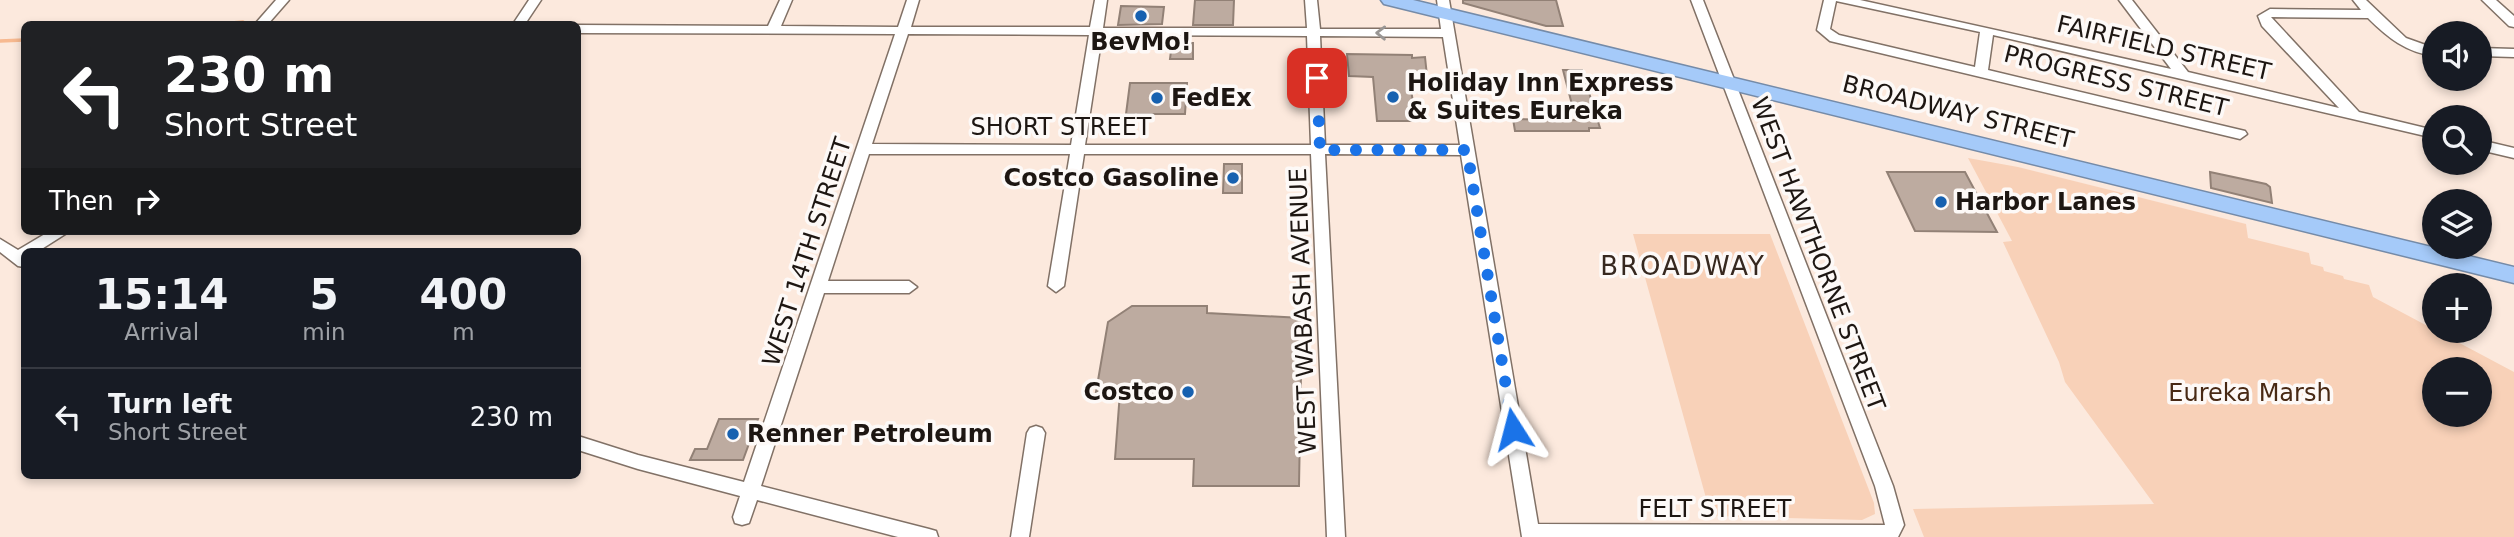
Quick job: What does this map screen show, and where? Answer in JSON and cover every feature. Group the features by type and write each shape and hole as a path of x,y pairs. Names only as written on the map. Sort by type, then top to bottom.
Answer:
{"highway":[{"name":"BROADWAY STREET","path":"1390,0 1445,16 2514,275"}],"street":[{"path":"264,21 283,0"},
{"path":"521,21 535,0"},
{"path":"773,29 786,0"},
{"name":"WEST 14TH STREET","path":"742,517 913,0"},
{"path":"1056,286 1101,0"},
{"name":"WEST WABASH AVENUE","path":"1311,0 1320,150 1335,537"},
{"name":"WEST HAWTHORNE STREET","path":"1697,0 1884,486 1895,524"},
{"name":"PROGRESS STREET","path":"1830,0 1823,30 1828,35 2240,134"},
{"name":"FAIRFIELD STREET","path":"1842,0 1887,4 2184,77 2422,131"},
{"path":"2125,0 2184,77"},
{"path":"2359,0 2401,42 2422,51"},
{"path":"2488,0 2514,23"},
{"path":"2354,115 2267,23 2264,16 2270,13 2373,14"},
{"path":"581,29 1314,32 1445,16 1531,535"},
{"name":"PROGRESS STREET","path":"1981,71 1987,30"},
{"path":"2492,52 2514,52"},
{"path":"2492,148 2514,153"},
{"name":"SHORT STREET","path":"865,149 1467,150"},
{"path":"35,248 56,235"},
{"path":"0,244 21,255"},
{"path":"820,287 909,287"},
{"path":"1020,537 1036,433"},
{"path":"581,444 929,537"},
{"name":"FELT STREET","path":"1531,535 1876,534 1890,533 1895,524"}],"green space":[{"name":"Eureka Marsh","path":"1968,158 2018,167 2246,224 2248,238 2309,253 2311,264 2323,267 2324,271 2369,285 2373,297 2422,323 2422,343 2459,343 2486,357 2422,357 2422,427 2492,427 2492,360 2514,372 2514,537 1924,537 1913,509 2154,504 2065,382 2059,362 2003,242 2012,241"},
{"path":"1633,234 1770,234 1874,503 1875,514 1862,520 1711,516"}],"building":[{"path":"1195,0 1234,0 1233,25 1193,25"},
{"path":"1463,0 1556,0 1563,26 1546,26 1463,3"},
{"name":"BevMo!","path":"1121,6 1164,7 1162,24 1118,25"},
{"path":"1172,43 1193,43 1193,59 1170,59"},
{"name":"Holiday Inn Express & Suites Eureka","path":"1347,54 1425,57 1427,76 1409,76 1415,116 1410,116 1411,121 1377,121 1373,77 1349,76"},
{"path":"1563,70 1582,70 1600,128 1589,128 1589,131 1515,131 1513,119 1576,120"},
{"name":"FedEx","path":"1130,83 1187,83 1185,114 1126,114"},
{"path":"2017,118 2060,128 2060,137 2017,127"},
{"name":"Costco Gasoline","path":"1224,164 1242,164 1242,193 1223,193"},
{"name":"Harbor Lanes","path":"1887,172 1965,172 1997,232 1915,231"},
{"path":"2210,172 2266,184 2270,187 2272,203 2211,188"},
{"name":"Costco","path":"1132,306 1207,306 1207,313 1302,318 1299,486 1193,486 1194,459 1115,459 1120,392 1096,392 1108,322"},
{"name":"Renner Petroleum","path":"719,419 758,419 743,460 690,460 695,449 707,449"}],"waterway":[{"path":"0,41 21,40"}],"place":[{"name":"BevMo!","path":"1141,16"},
{"name":"Holiday Inn Express & Suites Eureka","path":"1393,97"},
{"name":"FedEx","path":"1157,98"},
{"name":"Costco Gasoline","path":"1233,178"},
{"name":"Harbor Lanes","path":"1941,202"},
{"name":"Costco","path":"1188,392"},
{"name":"Renner Petroleum","path":"733,434"}],"district":[{"name":"BROADWAY","path":"1683,266"}],"route":[{"path":"1317,78 1320,150 1467,150 1513,429"}]}
